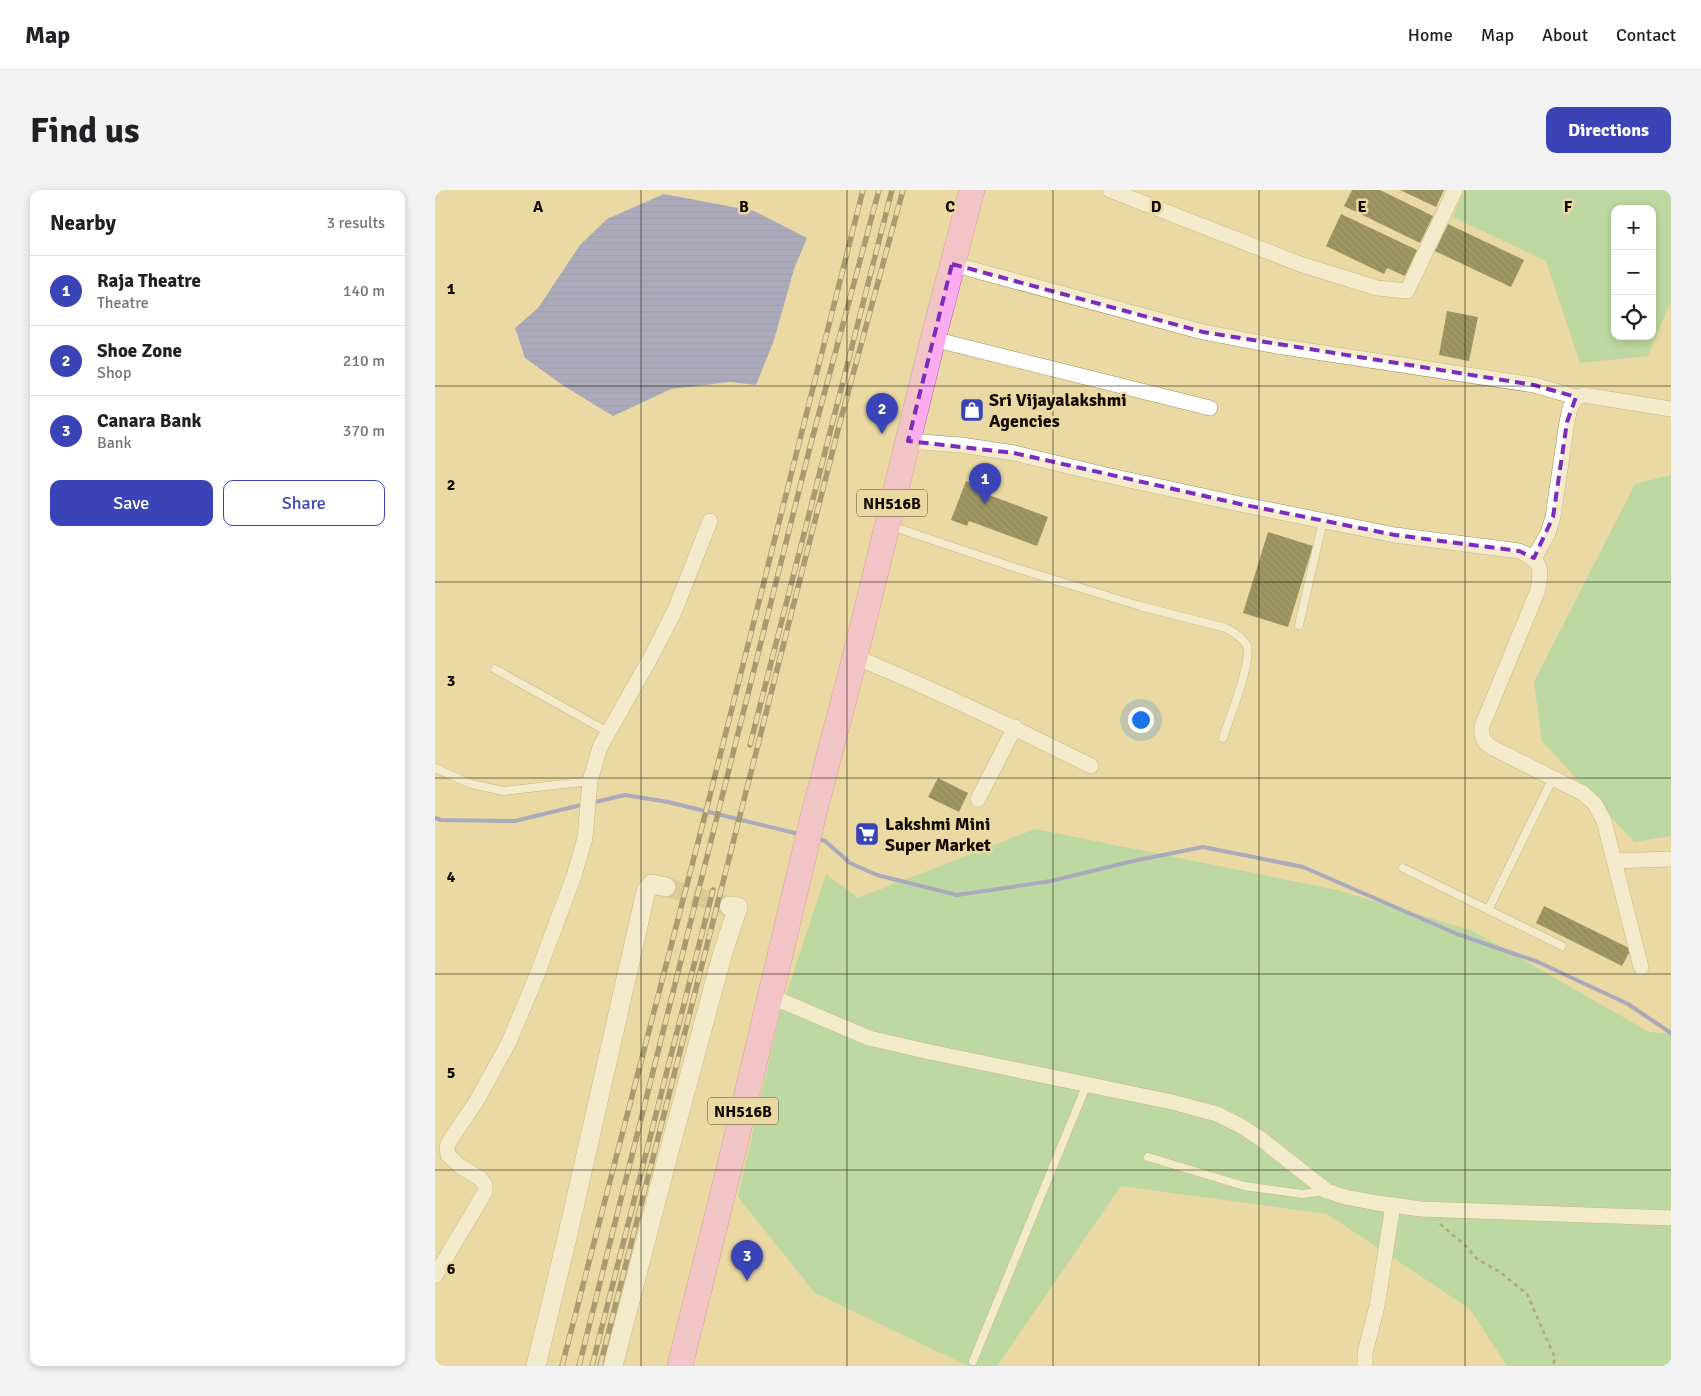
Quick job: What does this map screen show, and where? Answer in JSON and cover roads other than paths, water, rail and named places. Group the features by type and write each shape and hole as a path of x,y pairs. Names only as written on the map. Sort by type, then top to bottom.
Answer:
{"highway":[{"name":"NH516B","path":"680,1366 813,817 972,190"}],"street":[{"path":"1110,190 1300,264 1377,288 1407,291 1455,190"},
{"path":"952,264 1203,332 1277,346 1534,385 1576,397 1584,395 1671,409"},
{"path":"933,339 1210,408"},
{"path":"1534,558 1548,533 1553,517 1567,422 1570,408 1576,397"},
{"path":"908,441 961,445 1015,453 1125,480 1395,535 1519,551 1534,558 1540,567 1538,590 1482,726 1481,736 1491,747 1583,792 1595,804 1604,821 1641,967"},
{"path":"435,1276 485,1192 485,1184 481,1179 461,1167 448,1155 447,1147 477,1102 509,1042 520,1016 575,876 585,838 589,787 600,747 651,657 675,610 710,521"},
{"path":"855,657 929,687 1015,727 1091,766"},
{"path":"978,799 1015,727"},
{"path":"1614,861 1671,859"},
{"path":"536,1366 646,891 653,884 666,887"},
{"path":"613,1366 723,952 738,907 729,906"},
{"path":"770,996 869,1038 1171,1102 1217,1114 1261,1139 1327,1191 1345,1197 1421,1208 1671,1218"},
{"path":"1365,1366 1365,1353 1377,1306 1393,1205"}],"lane":[{"path":"1299,625 1323,520"},
{"path":"887,525 1016,568 1140,606 1226,628 1238,635 1247,645 1247,661 1223,738"},
{"path":"495,669 608,732"},
{"path":"435,768 471,784 504,791 589,787"},
{"path":"1488,910 1553,778"},
{"path":"1403,868 1562,946"},
{"path":"973,1361 1087,1084"},
{"path":"1148,1157 1244,1186 1302,1194 1327,1191"}],"water":[{"path":"664,194 754,211 807,238 794,269 774,340 756,385 730,382 671,389 613,416 564,386 525,358 515,328 538,308 580,245 607,219"}],"waterway":[{"path":"591,803 625,795 668,802 799,834"},
{"path":"435,818 441,820 515,821 585,804"},
{"path":"815,838 825,841 850,863 877,875 957,895 1051,881 1133,861 1203,847 1303,867 1457,934 1538,962 1628,1004 1671,1033"}],"tunnel":[{"path":"666,887 729,906"}],"railway":[{"path":"562,1366 704,819 863,190"},
{"path":"579,1366 811,443 879,190"},
{"path":"750,745 892,190"},
{"path":"600,1366 839,426 903,190"},
{"path":"592,1366 713,890"}],"place":[{"name":"Sri Vijayalakshmi Agencies","path":"972,410"},
{"name":"Shoe Zone","path":"882,434"},
{"name":"Raja Theatre","path":"985,504"},
{"name":"Lakshmi Mini Super Market","path":"867,834"},
{"name":"Canara Bank","path":"747,1281"}]}
